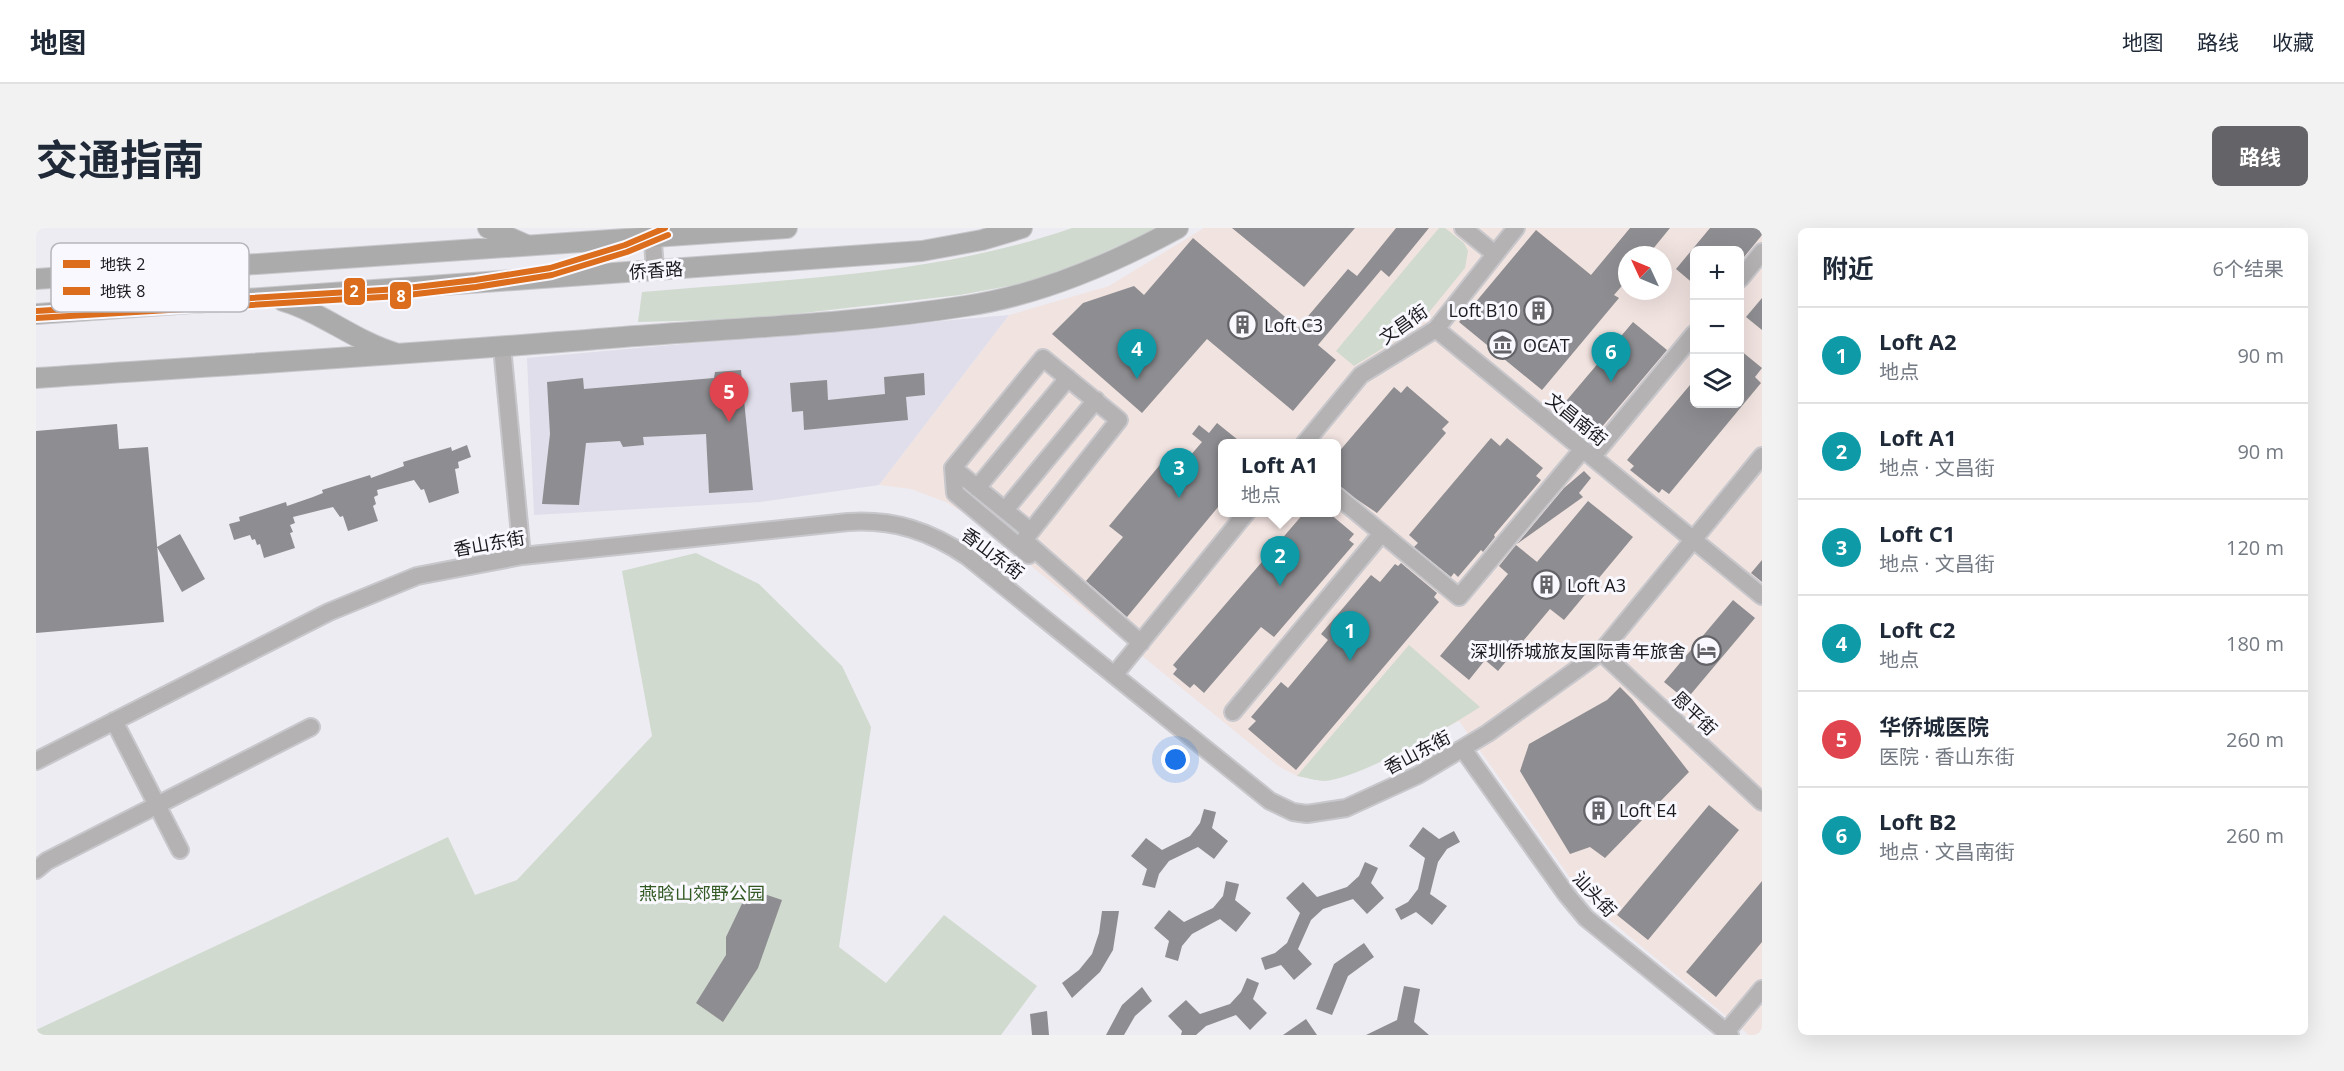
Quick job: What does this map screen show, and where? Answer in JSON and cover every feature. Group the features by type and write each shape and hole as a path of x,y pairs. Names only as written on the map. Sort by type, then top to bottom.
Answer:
{"main road":[{"path":"488,228 529,246"},
{"name":"侨香路","path":"249,265 529,246 652,232 787,228"},
{"name":"侨香路","path":"249,300 922,251 982,240 1022,228"},
{"path":"36,378 404,356 862,319 967,306 1024,293 1083,274 1143,248 1178,228"},
{"path":"715,231 724,264"},
{"path":"486,249 489,282"},
{"name":"侨香路","path":"36,279 51,278"},
{"path":"274,298 309,310 370,343 404,356"},
{"name":"侨香路","path":"36,314 66,312"}],"street":[{"path":"1463,228 1496,254"},
{"name":"文昌街","path":"1308,439 1361,375 1436,329 1516,228"},
{"path":"652,232 655,270"},
{"path":"1744,274 1762,252"},
{"name":"文昌南街","path":"1436,329 1762,596"},
{"path":"1341,499 1458,597 1690,340"},
{"path":"502,348 522,556"},
{"path":"1043,358 1119,420 1029,530 1024,540 1139,645 955,493 953,468 1043,358"},
{"path":"978,488 1068,378"},
{"path":"1005,510 1096,400"},
{"name":"香山东街","path":"36,761 374,592 417,576 522,556 848,522 894,523 932,535 968,557 1260,794 1293,812 1319,814 1346,808 1418,775 1463,749 1600,652 1762,456"},
{"path":"953,468 1029,530"},
{"path":"1115,674 1244,517"},
{"path":"1233,712 1382,533"},
{"name":"恩平街","path":"1600,652 1762,802"},
{"path":"114,721 180,850"},
{"path":"36,870 47,861 311,727"},
{"name":"汕头街","path":"1463,749 1566,894 1586,918 1728,1033"},
{"path":"1728,1033 1762,989"}],"shaded area":[{"path":"1204,228 1762,228 1762,1035 1749,1035 1595,908 1576,886 1459,721 1361,770 1324,781 1297,776 1278,766 973,519 946,502 911,489 879,485 1009,315 1109,286"},
{"path":"1009,315 879,485 761,502 534,515 527,358"}],"green space":[{"path":"1072,228 1158,228 1083,262 1025,283 960,295 750,319 638,322 642,292 805,279 913,266 1020,244"},
{"path":"1439,228 1445,228 1464,243 1468,251 1465,268 1417,327 1354,366 1336,351"},
{"name":"燕晗山郊野公园","path":"696,553 759,584 842,666 871,727 839,947 886,983 944,915 1037,986 1001,1035 36,1035 36,1030 448,837 475,895 517,880 652,736 622,571"},
{"path":"1409,645 1480,707 1448,727 1359,771 1325,781 1297,776"}],"building":[{"path":"1232,228 1355,228 1304,287"},
{"path":"1396,228 1429,228 1389,277 1381,270 1318,345 1336,360 1293,411 1207,339 1142,413 1052,334 1083,303 1134,286 1144,295 1193,238 1298,328 1348,269 1357,276"},
{"name":"Loft B10","path":"1630,228 1670,228 1655,246 1618,246 1618,290 1614,295 1618,299 1542,390 1459,322 1536,230 1591,275"},
{"path":"1710,228 1762,228 1762,235 1744,257 1744,246 1695,246"},
{"path":"1690,252 1690,281 1676,269"},
{"path":"1762,298 1762,330 1746,317"},
{"path":"1633,322 1667,350 1590,441 1556,413"},
{"path":"1744,353 1762,368 1755,377 1761,383 1744,404"},
{"path":"741,370 753,490 709,493 706,434 643,437 644,445 623,447 620,441 586,443 579,505 542,504 550,434 547,382 583,378 584,389 714,378 715,372"},
{"path":"924,373 925,395 906,397 908,420 804,430 803,411 792,412 790,383 827,380 828,400 885,394 884,377"},
{"path":"1690,385 1690,408 1740,408 1669,494 1662,489 1659,493 1630,470 1634,466 1627,460"},
{"path":"1407,386 1449,422 1442,429 1446,433 1377,513 1341,489 1341,449 1394,387 1401,393"},
{"path":"1217,423 1237,439 1218,439 1218,507 1127,617 1086,581 1123,537 1109,526 1164,460 1177,471 1202,442 1192,434 1199,425 1209,433"},
{"path":"117,424 119,449 148,447 164,622 36,633 36,431"},
{"path":"1491,438 1500,446 1507,438 1543,468 1536,476 1541,480 1494,535 1495,537 1483,552 1481,550 1458,577 1454,573 1451,577 1414,547 1418,543 1409,535"},
{"path":"467,445 471,457 458,462 459,468 455,469 459,493 429,503 424,489 421,490 414,480 377,490 378,495 374,497 376,504 373,506 378,521 348,531 343,516 340,517 333,507 293,517 295,523 290,525 293,532 290,533 295,548 264,558 260,544 257,545 255,539 252,540 250,535 234,540 229,524 240,521 239,517 286,502 287,506 323,493 322,490 370,475 371,478 404,466 403,462 451,447 452,451"},
{"path":"1584,471 1591,478 1579,493 1583,497 1517,544 1564,488"},
{"name":"Loft A3","path":"1588,501 1633,537 1564,620 1550,609 1498,671 1485,660 1469,680 1440,656 1508,574 1499,566 1516,545 1537,562"},
{"path":"1301,517 1334,517 1354,534 1349,540 1354,544 1274,637 1261,627 1204,693 1194,684 1190,688 1173,674 1177,669 1173,665"},
{"path":"180,534 205,579 182,592 157,547"},
{"path":"1762,560 1762,582 1751,573"},
{"path":"1401,563 1437,593 1434,597 1439,602 1296,770 1248,729 1256,721 1251,717 1281,682 1288,688 1328,640 1321,634 1371,575 1380,582 1395,564 1398,566"},
{"path":"1733,600 1755,618 1686,700 1664,682"},
{"name":"Loft E4","path":"1620,687 1689,772 1605,858 1590,847 1570,854 1520,771 1529,744 1607,700"},
{"path":"1709,805 1739,830 1648,940 1617,915"},
{"path":"1204,809 1216,812 1212,828 1228,841 1214,859 1198,847 1169,861 1159,874 1155,888 1142,885 1147,869 1131,856 1146,838 1162,850 1190,836 1200,823"},
{"path":"1423,827 1439,839 1454,831 1460,842 1447,849 1438,862 1430,894 1447,906 1432,925 1416,912 1401,920 1395,909 1408,902 1418,889 1425,858 1409,846"},
{"path":"1365,862 1378,868 1371,883 1384,898 1367,914 1353,899 1323,909 1311,920 1298,949 1312,964 1294,980 1281,965 1265,970 1261,958 1275,953 1287,943 1300,913 1286,898 1303,882 1317,897 1347,887 1359,876"},
{"path":"1226,881 1239,884 1235,900 1251,913 1236,932 1220,919 1192,934 1182,946 1178,961 1165,957 1169,941 1154,928 1169,910 1184,922 1213,908 1223,896"},
{"path":"1762,881 1762,942 1716,997 1686,972"},
{"path":"749,889 782,900 758,968 723,1022 696,1003 726,955 726,937"},
{"path":"1102,911 1119,911 1113,950 1100,972 1072,998 1062,983 1079,970 1092,954 1099,933"},
{"path":"1364,943 1374,957 1348,976 1332,1015 1316,1009 1334,964"},
{"path":"1247,978 1259,983 1253,999 1267,1013 1250,1030 1236,1015 1206,1026 1196,1035 1181,1035 1182,1031 1168,1016 1186,1000 1200,1014 1230,1004 1241,992"},
{"path":"1404,986 1420,989 1414,1022 1429,1035 1366,1035 1397,1020"},
{"path":"1142,987 1152,1001 1135,1016 1124,1035 1106,1035 1122,1005"},
{"path":"1047,1011 1049,1035 1032,1035 1030,1014"},
{"path":"1306,1019 1317,1035 1283,1035"}],"metro line":[{"name":"2","path":"249,298 399,289 550,268 625,245 665,228"},
{"name":"8","path":"249,305 399,296 552,275 627,252 668,235"},
{"name":"2","path":"36,311 51,310"},
{"name":"8","path":"36,318 135,312"}],"place":[{"name":"Loft B10","path":"1539,310"},
{"name":"Loft C3","path":"1243,325"},
{"name":"OCAT","path":"1502,345"},
{"name":"Loft C2","path":"1137,379"},
{"name":"Loft B2","path":"1611,382"},
{"name":"华侨城医院","path":"729,422"},
{"name":"Loft C1","path":"1179,498"},
{"name":"Loft A3","path":"1546,585"},
{"name":"Loft A1","path":"1280,586"},
{"name":"深圳侨城旅友国际青年旅舍","path":"1707,651"},
{"name":"Loft A2","path":"1350,661"},
{"name":"Loft E4","path":"1598,810"}]}
